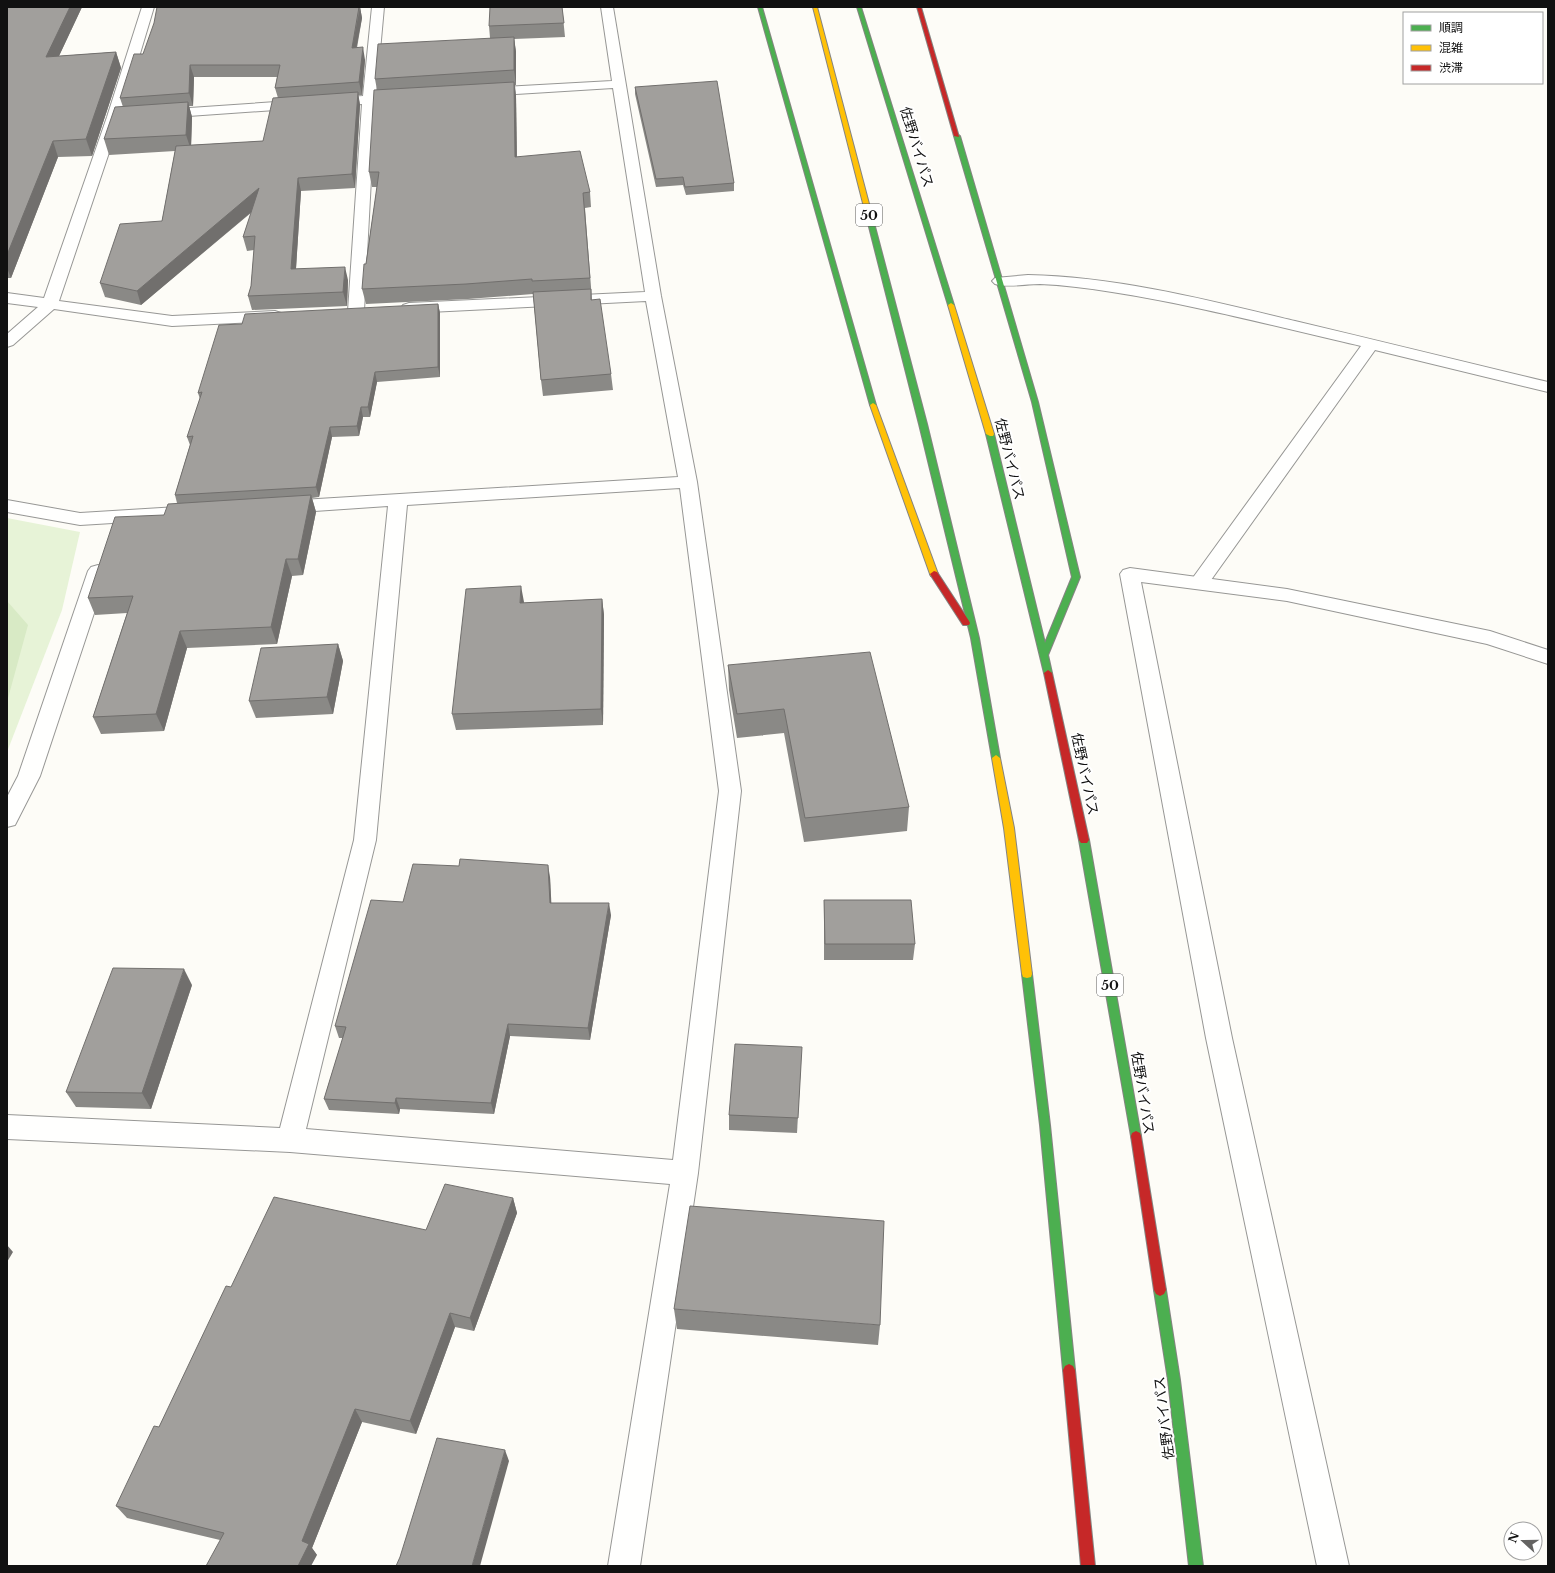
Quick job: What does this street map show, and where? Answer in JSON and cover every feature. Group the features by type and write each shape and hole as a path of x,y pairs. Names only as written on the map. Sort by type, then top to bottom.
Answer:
{"highway":[{"path":"760,7 877,420 934,574 975,638"},
{"name":"50","path":"815,7 923,424 975,638 1009,828 1044,1117 1088,1566"},
{"name":"佐野バイパス","path":"860,7 984,411 1044,655 1080,816 1129,1089 1174,1380 1196,1566"},
{"path":"919,7 1035,402 1076,577 1044,655"}],"street":[{"path":"7,342 50,305 114,117 148,7"},
{"path":"356,311 369,99 378,7"},
{"path":"607,7 653,296 688,482 730,791 685,1173 624,1566"},
{"path":"471,93 620,84"},
{"path":"146,115 416,96"},
{"path":"114,117 130,116"},
{"path":"1000,281 1060,280 1156,294 1371,344 1548,388"},
{"path":"395,309 653,296"},
{"path":"7,298 172,321 287,315"},
{"path":"1199,583 1371,344"},
{"path":"264,508 688,482"},
{"path":"290,1140 365,840 398,500"},
{"path":"7,506 80,520 210,511"},
{"path":"7,819 29,776 116,517"},
{"path":"1333,1566 1219,1038 1130,574 1287,595 1490,638 1548,657"},
{"path":"7,1127 290,1140 685,1173"}],"green space":[{"path":"7,518 80,532 62,610 7,752"},
{"path":"7,601 28,625 7,702"}],"building":[{"path":"7,7 70,7 46,57 116,52 86,139 53,141 7,255"},
{"path":"157,7 359,7 352,48 363,47 359,82 275,88 280,65 190,65 189,93 120,98 134,54 143,54 154,23"},
{"path":"490,7 562,7 564,23 489,26"},
{"path":"514,37 514,70 375,79 378,44"},
{"path":"717,81 734,183 685,187 683,177 656,179 635,87"},
{"path":"514,82 515,157 580,151 590,192 583,193 590,278 532,281 532,279 362,289 364,264 366,264 379,172 369,172 374,90"},
{"path":"358,92 352,174 298,178 291,269 345,267 343,292 248,296 251,286 255,236 243,237 259,188 137,291 100,283 120,224 162,221 176,146 263,141 273,98"},
{"path":"188,102 186,135 104,139 115,107"},
{"path":"591,289 591,300 600,299 611,374 541,380 533,292"},
{"path":"438,304 438,367 375,372 368,407 361,407 357,426 330,427 316,487 175,495 193,436 187,437 202,392 198,393 219,325 242,324 245,314"},
{"path":"311,495 298,559 286,559 271,627 180,631 156,714 93,717 133,596 88,598 115,517 164,515 168,504"},
{"path":"521,586 520,603 602,599 601,709 452,714 466,589"},
{"path":"338,644 327,697 249,701 261,648"},
{"path":"870,652 909,807 805,818 784,709 737,714 728,665"},
{"path":"460,859 548,865 550,903 609,903 588,1028 508,1024 491,1103 396,1098 395,1103 324,1099 346,1027 335,1026 371,900 403,902 413,864 459,866"},
{"path":"824,900 911,900 915,944 825,944"},
{"path":"113,968 184,969 142,1093 66,1092"},
{"path":"735,1044 802,1047 798,1118 729,1115"},
{"path":"445,1184 513,1198 470,1318 450,1313 410,1421 355,1409 302,1541 309,1544 298,1566 206,1566 224,1533 116,1506 154,1426 159,1427 226,1286 231,1287 274,1197 426,1230"},
{"path":"690,1206 884,1221 880,1325 674,1309"},
{"path":"437,1438 505,1450 472,1566 396,1566 400,1557"}],"traffic: fast":[{"path":"760,7 873,405"},
{"path":"859,7 951,305"},
{"path":"957,136 1035,402 1076,577 1044,655"},
{"path":"870,219 923,424 975,638 996,758"},
{"path":"990,434 1048,673"},
{"path":"1084,840 1136,1136"},
{"path":"1027,974 1045,1125 1069,1370"},
{"path":"1160,1290 1174,1380 1196,1566"}],"traffic: slow":[{"path":"815,7 870,219"},
{"path":"951,305 990,434"},
{"path":"873,405 934,574"},
{"path":"996,758 1009,828 1027,974"}],"traffic: jam":[{"path":"919,7 957,136"},
{"path":"934,574 966,623"},
{"path":"1048,673 1084,840"},
{"path":"1136,1136 1160,1290"},
{"path":"1069,1370 1088,1566"}]}
